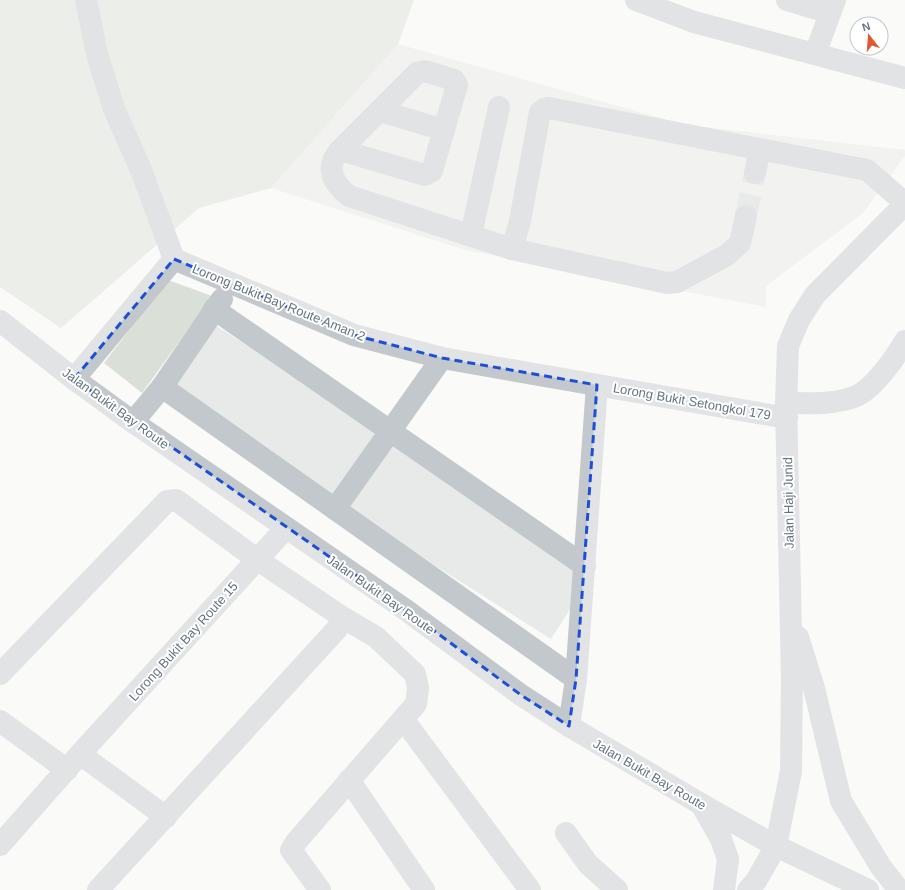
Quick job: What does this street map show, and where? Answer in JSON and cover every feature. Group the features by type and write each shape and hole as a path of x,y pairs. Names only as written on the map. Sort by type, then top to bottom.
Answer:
{"street":[{"path":"74,379 174,259 141,170 114,109 97,54 86,0"},
{"path":"636,0 694,22 905,78"},
{"path":"787,0 833,7 815,54"},
{"path":"340,150 426,175 432,171 457,85 454,80 425,71 417,73 340,150 333,158 331,168 333,178 340,188 350,196 512,249 666,283 677,282 727,255 740,243 746,216"},
{"path":"471,235 499,107"},
{"path":"512,249 520,221 540,112 544,108 868,170 905,204"},
{"path":"380,111 444,130"},
{"path":"755,173 760,149"},
{"name":"Jalan Haji Junid","path":"748,890 756,880 776,846 791,771 792,679 786,411 788,346 799,320 815,295 905,204"},
{"name":"Lorong Bukit Bay Route Aman 2","path":"174,259 354,335 442,358 597,385"},
{"path":"133,422 162,387 214,309 234,284"},
{"path":"214,309 585,566"},
{"name":"Jalan Bukit Bay Route","path":"0,321 74,379 133,422 406,610 521,695 569,726 701,804 776,846 868,890"},
{"name":"Lorong Bukit Setongkol 179","path":"597,385 786,411 855,397 872,385 905,341"},
{"path":"335,509 442,358"},
{"path":"569,726 576,679 597,385"},
{"path":"162,387 576,679"},
{"path":"0,674 167,500 176,500 258,560 344,619 376,637 415,674 418,688 416,704 349,780 296,842 291,850 320,890"},
{"name":"Lorong Bukit Bay Route 15","path":"0,846 80,754 286,528"},
{"path":"790,611 814,688 841,801 881,867 899,890"},
{"path":"98,890 336,630 344,619"},
{"path":"403,719 530,890"},
{"path":"0,721 66,770"},
{"path":"80,754 166,817"},
{"path":"349,780 424,890"},
{"path":"701,804 721,839 728,859 724,890"},
{"path":"566,833 588,864 617,890"}],"highlighted area":[{"path":"174,259 354,335 442,358 597,385 576,679 569,726 521,695 406,610 74,379"}],"shaded area":[{"path":"0,0 414,0 398,44 271,188 199,208 61,328 0,287"},
{"path":"398,44 686,125 905,150 905,156 863,213 766,286 766,307 465,250 271,188"},
{"path":"168,280 212,296 142,393 104,363"},
{"path":"207,320 597,567 551,639 161,392"}],"tunnel":[{"path":"746,216 755,173"}]}
